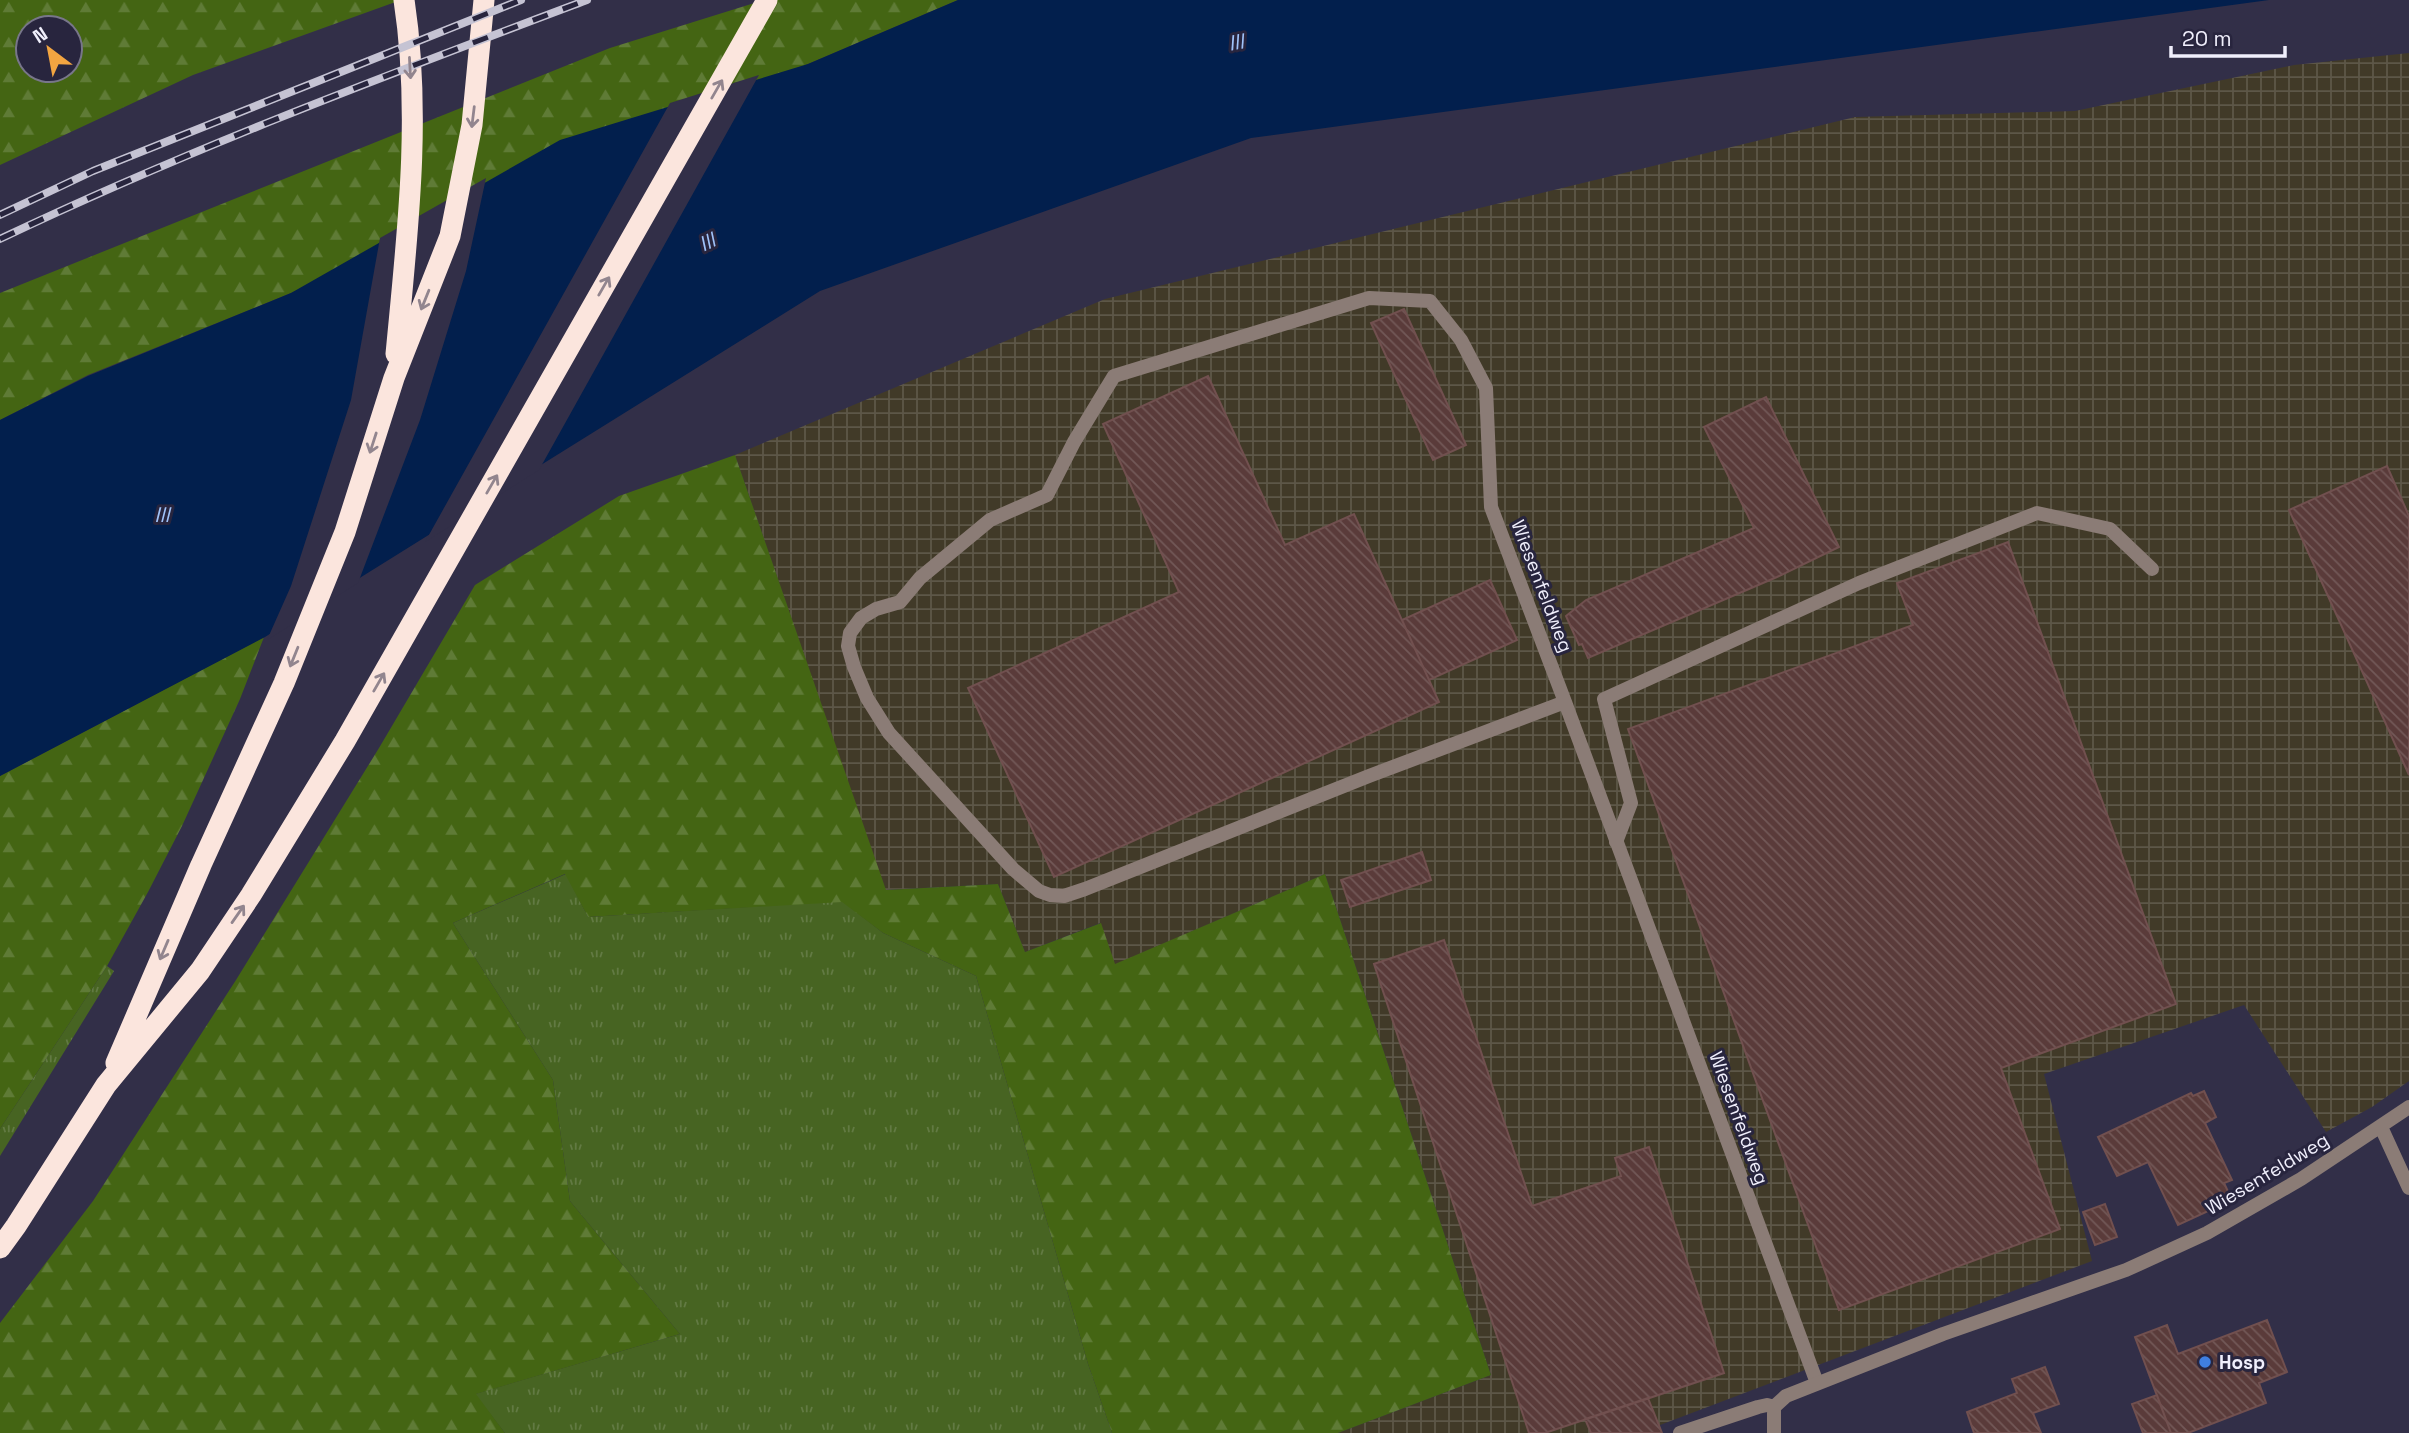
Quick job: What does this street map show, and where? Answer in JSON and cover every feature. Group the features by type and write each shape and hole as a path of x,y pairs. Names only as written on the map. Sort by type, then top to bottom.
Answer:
{"highway":[{"path":"394,378 407,243 413,127 404,0"},
{"path":"106,1085 284,683 345,532 394,378 450,236 472,125 484,0"},
{"path":"0,1248 106,1085 200,971 251,895 345,741 767,0"}],"street":[{"name":"Wiesenfeldweg","path":"1565,702 1064,896 1050,895 1039,891 1013,869 890,733 867,698 848,646 850,633 861,618 876,609 900,602 920,578 990,520 1048,495 1074,442 1114,376 1369,298 1430,301 1461,340 1486,388 1491,508 1565,702 1817,1383"},
{"path":"1616,842 1631,803 1604,699 1859,583 2037,513 2110,529 2152,569"},
{"name":"Wiesenfeldweg","path":"1680,1433 1758,1407 1774,1407 1786,1396 1817,1383 1944,1334 2126,1270 2207,1233 2301,1178 2409,1107"},
{"path":"2381,1127 2409,1188"},
{"path":"1774,1407 1774,1433"}],"shaded area":[{"path":"2409,53 2409,1081 2372,1107 2326,1132 2244,1005 2044,1074 2092,1261 1639,1433 1338,1433 1491,1375 1325,874 1114,965 1100,923 1025,952 998,884 885,890 735,455 1105,299 1855,117 2075,111 2294,65"}],"green space":[{"path":"0,0 401,0 193,75 0,165"},
{"path":"764,0 958,0 291,293 88,375 0,420 0,293 610,48"},
{"path":"735,455 886,890 998,884 1025,952 1101,923 1115,964 1325,874 1491,1375 1338,1433 1112,1433 1088,1364 976,976 883,933 842,902 588,917 565,874 453,923 553,1080 570,1201 680,1334 476,1394 505,1433 0,1433 0,1323 93,1201 236,980 379,748 475,585 619,496"},
{"path":"264,637 240,699 182,826 148,892 107,966 0,1129 0,776"},
{"path":"566,874 588,917 842,901 883,933 976,976 1088,1364 1112,1433 505,1433 475,1394 680,1334 570,1201 553,1080 453,923"},
{"path":"107,966 114,971 0,1156 0,1129"}],"water":[{"name":"Ill","path":"958,0 2269,0 1251,138 820,291 265,637 0,776 0,420 88,376 291,293 560,140 808,64"}],"pier":[{"path":"759,75 539,470 425,542 670,103"},
{"path":"486,178 466,271 420,420 358,583 267,640 291,586 351,400 380,238"}],"building":[{"path":"1404,309 1466,445 1433,460 1371,323"},
{"path":"1208,376 1285,545 1354,514 1439,702 1054,877 968,688 1179,592 1103,424"},
{"path":"1766,397 1839,547 1777,577 1588,658 1566,616 1586,600 1754,528 1704,427"},
{"path":"2387,466 2409,516 2409,775 2289,510"},
{"path":"2008,542 2176,1004 2001,1068 2060,1229 1839,1310 1628,729 1913,625 1897,583"},
{"path":"1490,580 1517,640 1429,680 1402,620"},
{"path":"1422,852 1431,880 1350,907 1341,880"},
{"path":"1444,940 1532,1206 1621,1176 1615,1158 1649,1147 1724,1373 1545,1433 1529,1433 1374,964"},
{"path":"2204,1091 2216,1117 2205,1123 2232,1180 2224,1183 2232,1200 2178,1225 2148,1162 2117,1176 2098,1137 2191,1093 2193,1096"},
{"path":"2105,1204 2117,1237 2095,1245 2083,1212"},
{"path":"2267,1320 2287,1372 2259,1383 2266,1403 2188,1433 2171,1433 2135,1337 2167,1325 2178,1354"},
{"path":"2045,1367 2059,1404 2033,1413 2041,1433 1974,1433 1967,1412 2017,1393 2012,1379"},
{"path":"2157,1395 2171,1433 2143,1433 2132,1404"},
{"path":"1648,1398 1662,1433 1591,1433 1585,1419"}],"railway":[{"path":"0,215 93,171 521,0"},
{"path":"0,239 218,143 587,0"}],"place":[{"name":"Hosp","path":"2205,1362"}]}
